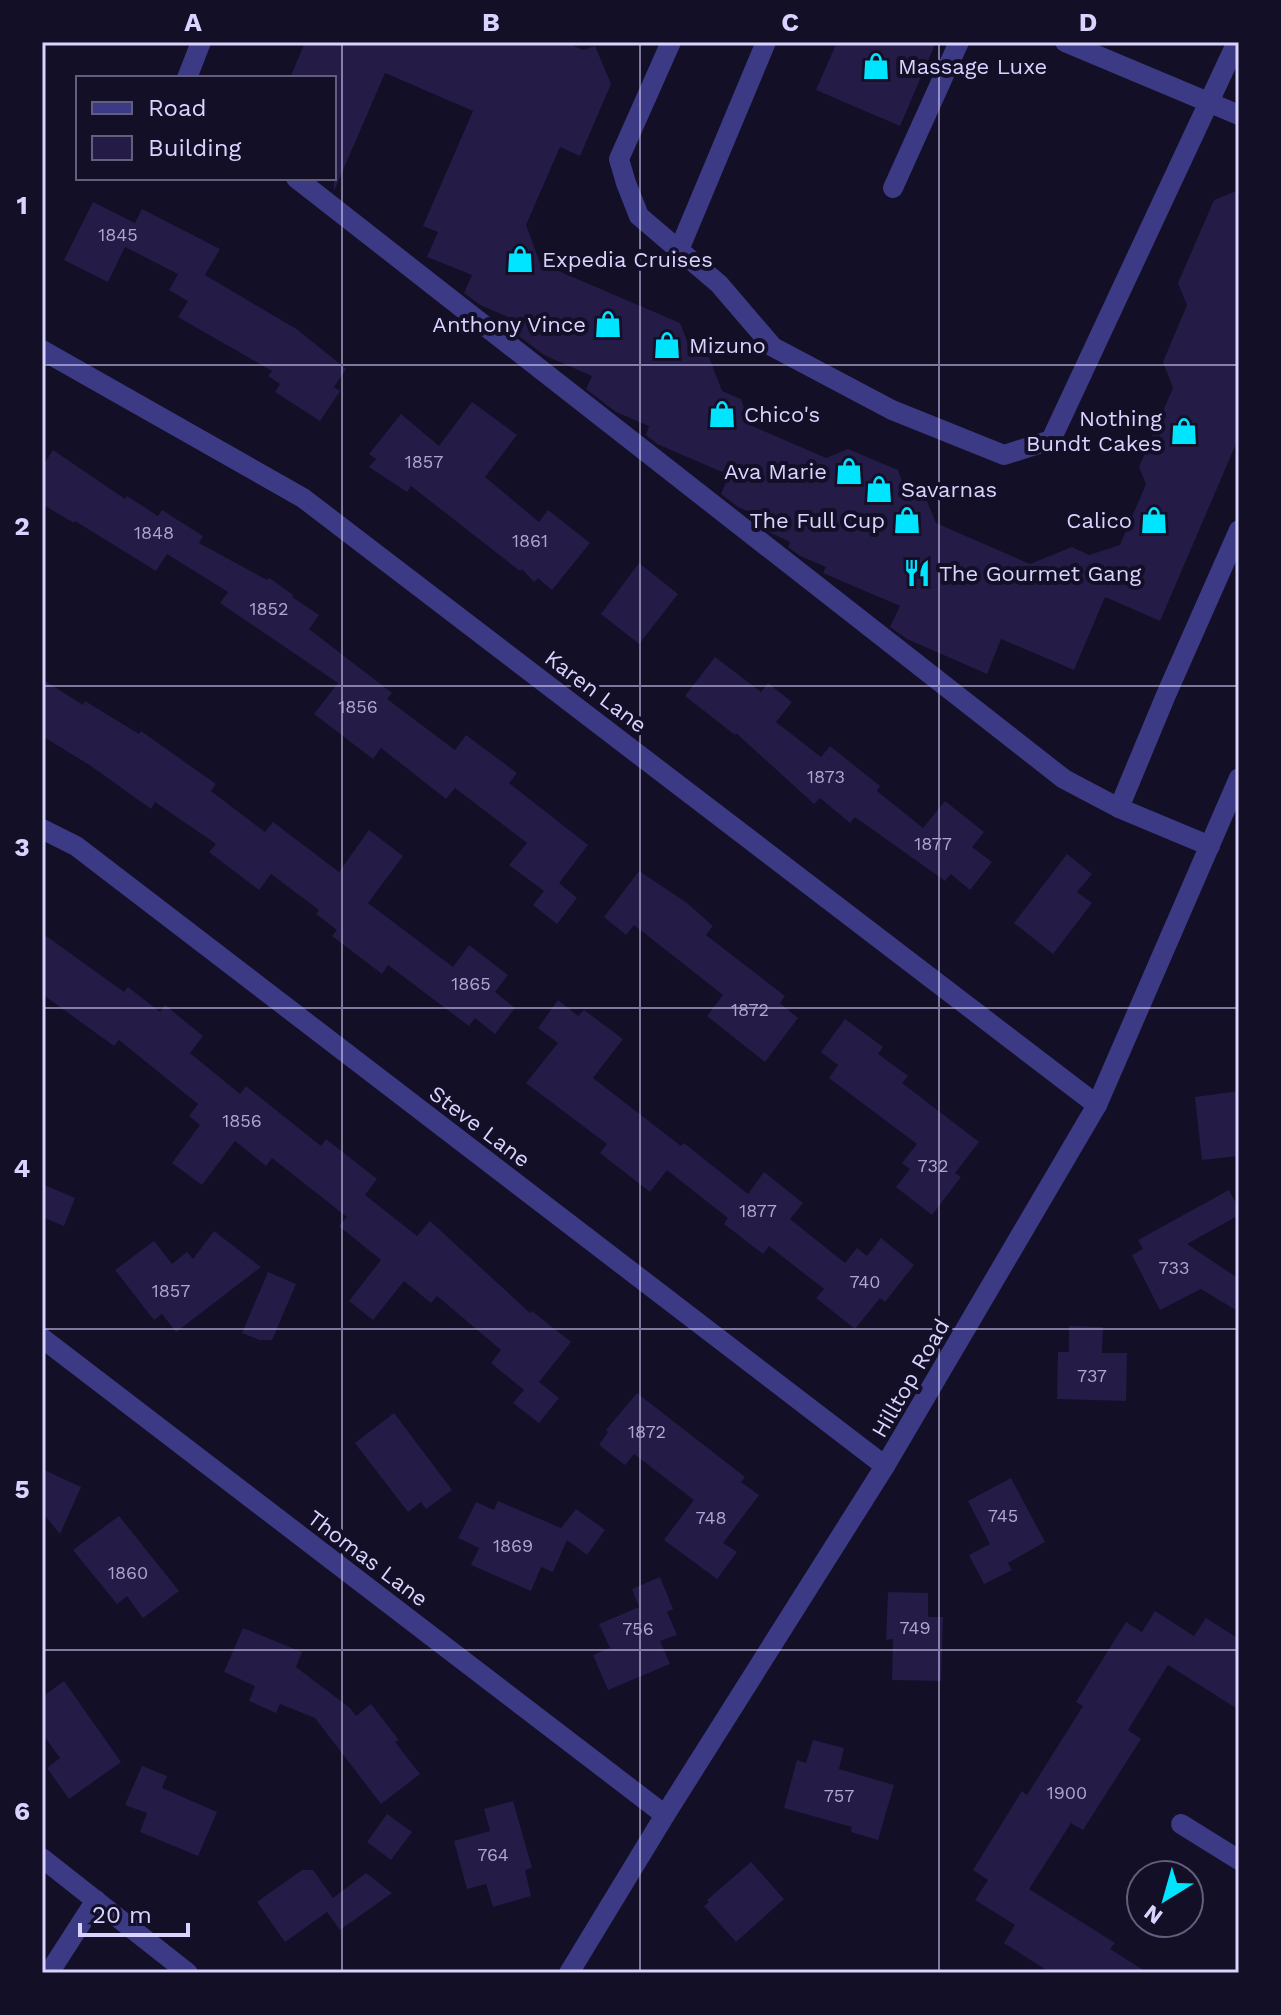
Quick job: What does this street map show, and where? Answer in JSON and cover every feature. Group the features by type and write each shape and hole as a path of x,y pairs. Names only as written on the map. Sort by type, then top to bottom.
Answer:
{"street":[{"path":"188,76 201,42"},
{"path":"671,42 619,159 639,216 719,284 773,347 892,410 1004,455 1051,440 1237,42"},
{"path":"679,250 766,42"},
{"path":"893,188 959,42"},
{"path":"1065,42 1239,115"},
{"path":"299,180 1064,779 1119,808 1210,846"},
{"name":"Karen Lane","path":"42,350 303,498 1097,1105"},
{"path":"1119,808 1239,530"},
{"name":"Hilltop Road","path":"569,1973 885,1466 1097,1105 1239,778"},
{"name":"Steve Lane","path":"42,829 76,846 885,1466"},
{"name":"Thomas Lane","path":"42,1338 665,1815"},
{"path":"1181,1824 1239,1860"},
{"path":"42,1858 188,1973"},
{"path":"49,1973 96,1900"}],"building":[{"path":"305,42 565,42 583,50 595,46 611,84 580,156 560,147 526,225 540,263 680,323 690,348 709,357 722,391 741,399 750,425 826,458 848,449 898,470 906,492 927,501 936,523 1030,564 1072,547 1089,555 1120,545 1146,484 1139,467 1173,388 1163,362 1187,305 1178,283 1214,200 1239,190 1239,437 1160,621 1105,597 1074,670 1001,639 987,674 907,639 890,627 900,606 823,573 826,567 800,556 788,547 790,542 756,521 758,516 738,507 721,494 729,475 657,444 646,435 649,426 616,412 586,389 592,376 544,355 511,330 515,320 480,305 464,293 472,275 427,257 438,232 423,226 473,111 385,73 334,191 336,76 291,76"},
{"name":"Massage Luxe","path":"837,42 936,42 900,126 816,90"},
{"path":"93,202 135,223 142,209 220,249 205,275 298,330 346,369 334,387 340,391 320,421 275,392 280,384 268,376 272,371 178,317 188,301 169,290 178,274 125,247 108,282 64,260"},
{"path":"472,402 517,435 485,477 539,522 548,510 590,543 552,590 538,578 534,582 522,569 520,571 411,486 407,492 369,467 376,459 369,454 401,414 439,446"},
{"path":"53,450 125,499 127,496 158,516 162,510 203,536 199,543 267,580 271,579 319,615 309,629 392,693 387,699 455,750 466,735 517,773 509,783 588,845 559,883 577,898 557,924 533,905 544,891 509,865 527,843 455,788 446,799 381,748 373,759 314,714 338,683 220,603 228,592 167,554 156,571 42,504 42,467"},
{"path":"639,563 678,594 639,644 601,614"},
{"path":"715,657 761,692 768,683 792,702 776,722 821,757 830,746 880,786 877,791 923,828 945,801 984,832 972,847 992,862 970,890 951,874 945,881 855,817 850,823 820,798 814,804 736,733 685,696"},
{"path":"42,679 83,705 85,701 139,734 141,731 216,784 211,791 265,832 273,822 339,872 369,830 403,856 368,903 453,967 469,945 508,975 495,992 515,1008 495,1034 475,1018 469,1026 388,965 382,974 332,936 337,930 316,914 319,910 271,874 259,890 209,852 216,844 155,802 151,809 42,736"},
{"path":"1067,854 1092,874 1077,892 1092,903 1053,954 1014,923"},
{"path":"639,871 687,903 713,926 706,935 785,996 780,1003 798,1018 765,1062 707,1016 723,995 634,925 626,935 604,917"},
{"path":"42,933 124,992 128,987 160,1012 165,1005 203,1036 190,1053 240,1094 246,1086 321,1146 326,1139 377,1179 365,1195 417,1236 430,1221 530,1313 532,1311 571,1342 539,1382 559,1398 539,1423 513,1403 524,1390 491,1363 501,1350 437,1296 431,1303 404,1281 373,1320 349,1301 381,1260 339,1226 347,1217 272,1158 266,1166 235,1141 202,1185 172,1163 200,1125 189,1116 198,1104 119,1040 114,1046 42,994"},
{"path":"558,1000 578,1016 584,1010 623,1039 593,1078 681,1146 684,1143 748,1194 764,1172 803,1203 790,1219 845,1263 857,1248 867,1256 881,1238 914,1265 885,1302 880,1298 855,1329 816,1298 824,1289 769,1246 763,1254 724,1224 728,1218 667,1170 650,1192 600,1153 607,1144 526,1083 558,1043 538,1028"},
{"path":"845,1019 883,1047 878,1054 908,1076 902,1083 979,1142 955,1173 961,1177 932,1215 896,1187 910,1169 902,1163 917,1144 829,1078 838,1065 821,1052"},
{"path":"1239,1091 1239,1156 1202,1160 1195,1097"},
{"path":"42,1184 75,1198 64,1226 42,1217"},
{"path":"1229,1190 1239,1215 1187,1244 1239,1279 1239,1312 1201,1289 1160,1310 1132,1255 1143,1249 1138,1240"},
{"path":"214,1231 261,1267 176,1332 162,1314 154,1320 115,1270 154,1241 172,1264 187,1252 193,1259"},
{"path":"268,1272 296,1284 272,1340 260,1340 242,1333"},
{"path":"1069,1326 1103,1327 1102,1353 1127,1353 1126,1401 1057,1399 1058,1352 1069,1352"},
{"path":"637,1393 745,1477 741,1482 759,1495 723,1543 737,1552 717,1579 664,1540 694,1500 634,1454 625,1465 599,1445 608,1432 606,1430"},
{"path":"394,1413 452,1490 426,1509 421,1502 408,1512 355,1443"},
{"path":"42,1469 81,1487 60,1534 42,1512"},
{"path":"1011,1478 1045,1542 1008,1563 1012,1570 984,1584 969,1555 990,1544 968,1501"},
{"path":"498,1501 561,1528 576,1509 605,1530 587,1555 567,1540 553,1572 541,1567 531,1591 471,1565 479,1548 458,1538 476,1502 494,1510"},
{"path":"119,1516 179,1591 143,1618 127,1596 117,1604 73,1550"},
{"path":"660,1577 673,1609 667,1612 677,1635 660,1641 670,1664 608,1690 593,1655 610,1648 599,1624 639,1607 632,1589"},
{"path":"888,1592 928,1593 928,1617 943,1617 941,1681 892,1680 893,1639 886,1640"},
{"path":"1155,1611 1194,1636 1206,1618 1239,1639 1239,1710 1168,1665 1128,1730 1141,1739 1083,1830 1071,1823 1029,1889 1115,1943 1110,1949 1148,1973 1051,1973 1004,1943 1015,1925 975,1900 988,1880 973,1870 1022,1791 1027,1795 1083,1706 1076,1702 1126,1622 1142,1632"},
{"path":"243,1628 302,1652 296,1667 350,1708 356,1716 371,1704 420,1774 381,1804 315,1718 280,1704 276,1713 249,1701 255,1686 224,1672"},
{"path":"64,1681 121,1762 69,1799 47,1768 60,1758 42,1733 42,1697"},
{"path":"813,1740 844,1748 839,1769 894,1785 878,1840 851,1832 852,1827 784,1808 797,1760 806,1763"},
{"path":"142,1766 167,1776 162,1788 217,1812 198,1856 140,1832 147,1813 125,1805"},
{"path":"513,1801 532,1868 525,1870 531,1896 493,1907 486,1884 467,1889 454,1841 490,1831 484,1809"},
{"path":"387,1814 412,1832 391,1860 367,1842"},
{"path":"751,1862 784,1899 736,1942 704,1906"},
{"path":"302,1870 313,1870 333,1898 366,1873 392,1893 340,1930 327,1912 285,1942 257,1902"}],"place":[{"name":"Massage Luxe","path":"876,66"},
{"name":"Expedia Cruises","path":"520,259"},
{"name":"Anthony Vince","path":"608,324"},
{"name":"Mizuno","path":"667,345"},
{"name":"Chico's","path":"722,414"},
{"name":"Nothing Bundt Cakes","path":"1184,431"},
{"name":"Ava Marie","path":"849,471"},
{"name":"Savarnas","path":"879,489"},
{"name":"The Full Cup","path":"907,520"},
{"name":"Calico","path":"1154,520"},
{"name":"The Gourmet Gang","path":"917,573"}]}
